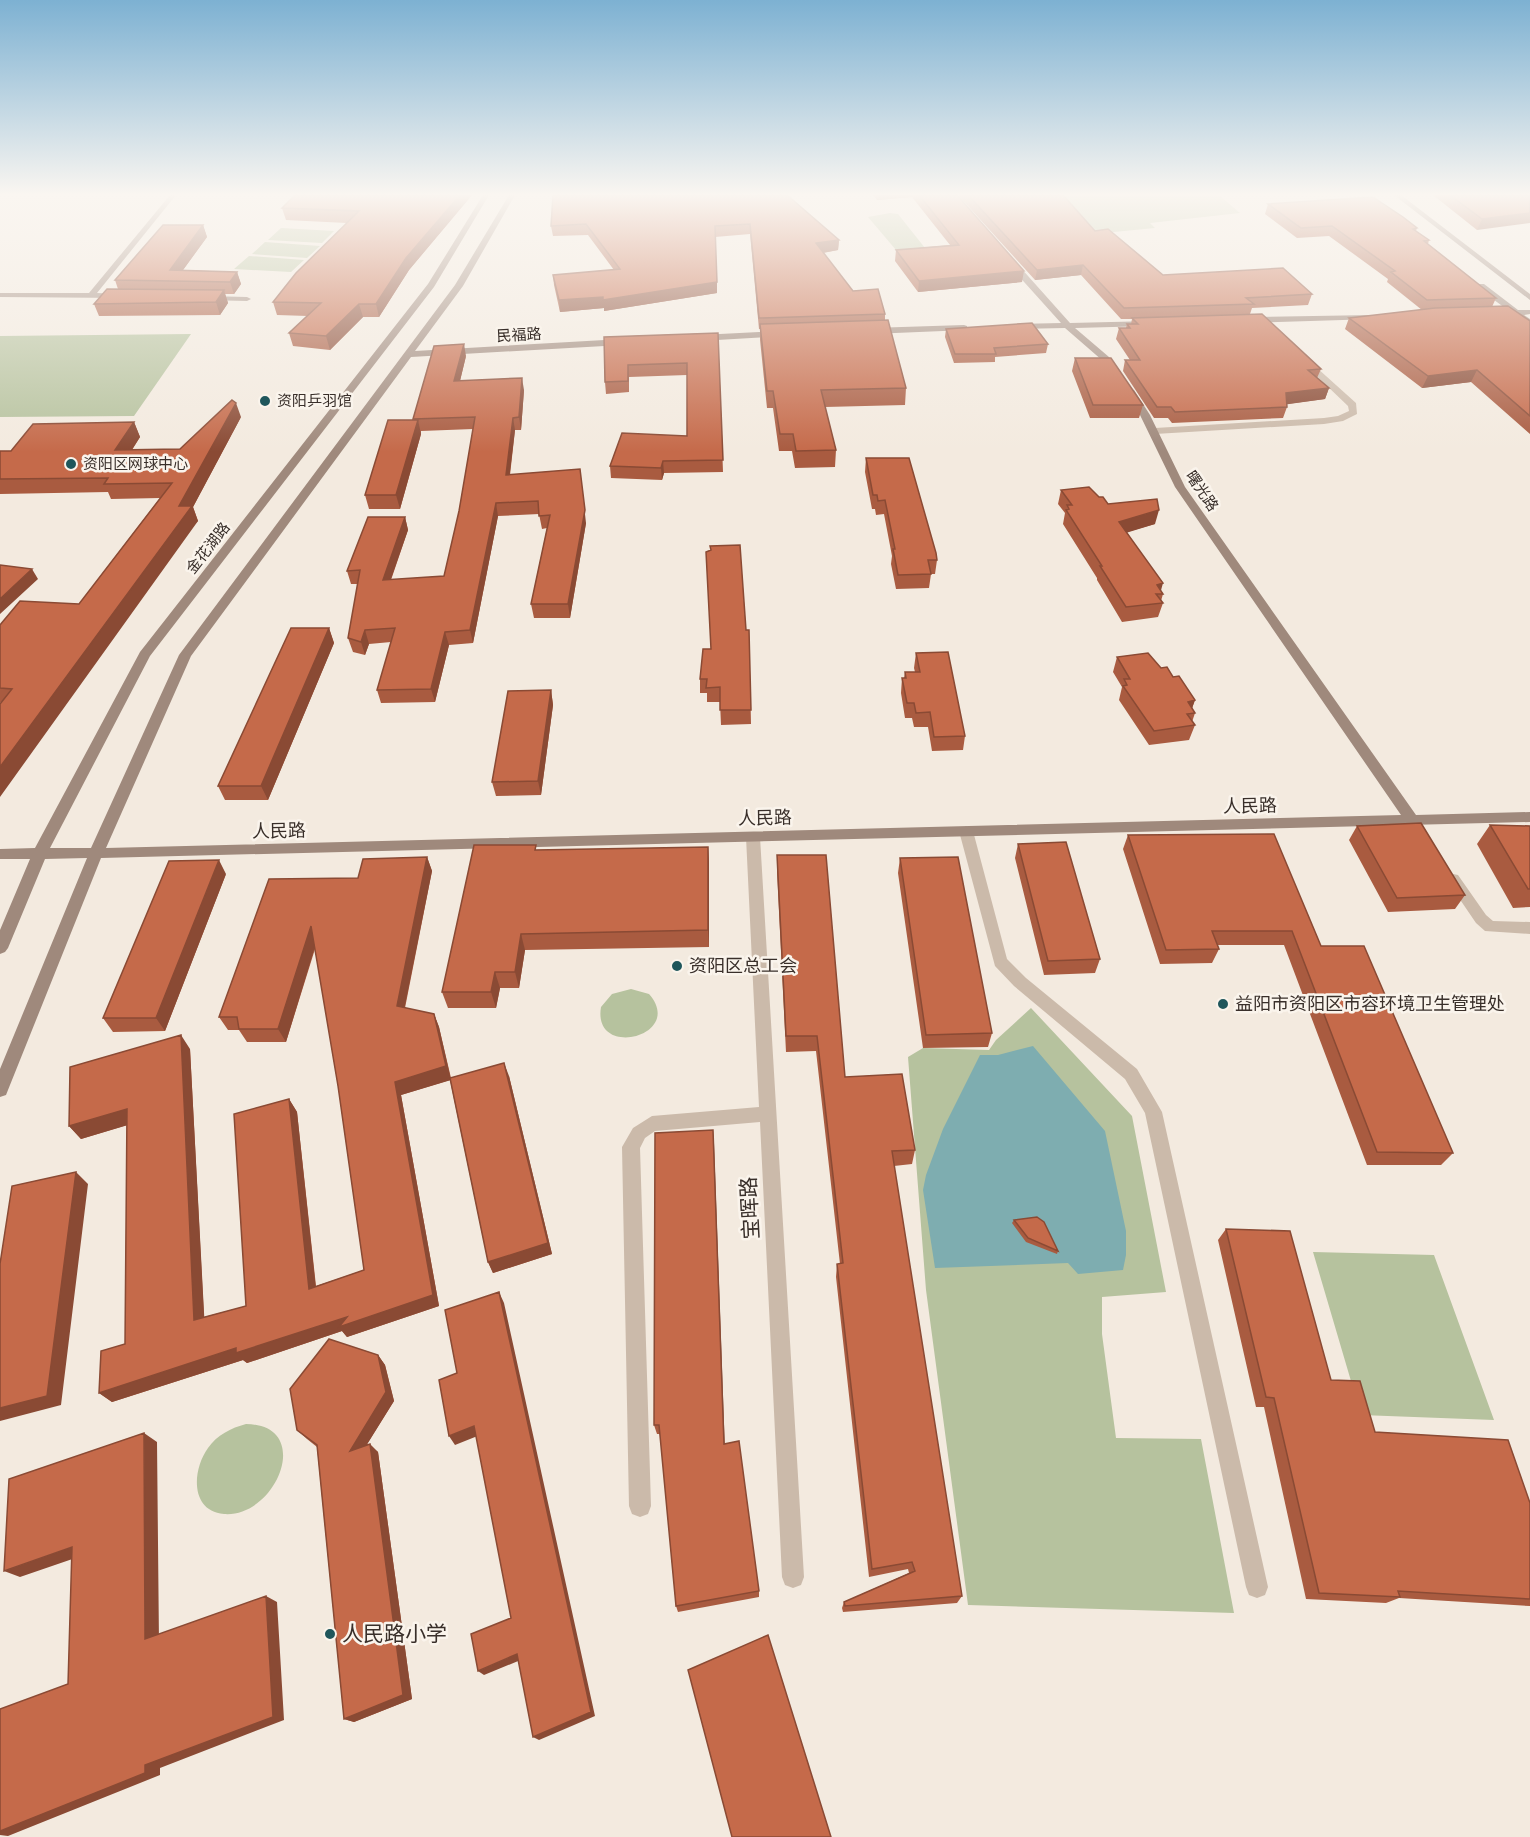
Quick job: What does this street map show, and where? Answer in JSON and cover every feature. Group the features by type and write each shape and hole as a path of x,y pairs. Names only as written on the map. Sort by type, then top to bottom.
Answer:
{"street":[{"path":"91,296 103,281"},
{"name":"金花湖路","path":"0,948 40,853 144,655 433,281"},
{"path":"0,1090 96,853 184,655 410,354 462,281"},
{"name":"曙光路","path":"1028,281 1067,325 1106,359 1116,372 1155,431 1163,458 1180,487 1412,820"},
{"path":"1473,281 1530,323"},
{"path":"1508,281 1530,298"},
{"path":"0,295 125,296"},
{"path":"203,298 247,299"},
{"path":"1491,314 1530,312"},
{"path":"1239,321 1386,317"},
{"path":"1262,320 1270,328"},
{"path":"1007,327 1159,323"},
{"path":"863,332 971,328"},
{"path":"693,338 791,334"},
{"name":"民福路","path":"410,354 634,342"},
{"path":"1155,431 1324,421 1340,419 1354,412 1353,405 1295,351"},
{"name":"人民路","path":"0,854 1530,817"},
{"path":"1412,820 1424,838"},
{"path":"966,831 1000,962 1020,982 1131,1074 1153,1112 1257,1587"},
{"name":"宝晖路","path":"753,837 793,1577"},
{"path":"1443,865 1481,919 1490,927 1530,928"},
{"path":"640,1506 631,1147 639,1134 652,1124 768,1114"}],"green space":[{"path":"191,334 134,416 0,417 0,336"},
{"path":"631,989 649,994 657,1009 656,1021 648,1031 636,1036 622,1037 610,1033 602,1023 601,1007 612,994"},
{"path":"1031,1008 1132,1116 1166,1292 1102,1297 1102,1334 1116,1438 1201,1439 1234,1613 968,1605 926,1290 908,1057 923,1048 989,1050 996,1040"},
{"path":"1313,1252 1434,1255 1494,1420 1361,1415"},
{"path":"246,1424 267,1428 279,1439 283,1454 280,1471 272,1488 259,1502 243,1511 224,1514 213,1511 205,1506 200,1498 197,1488 199,1467 212,1443 230,1430"}],"water":[{"path":"1033,1046 1105,1131 1126,1231 1126,1255 1123,1270 1078,1274 1068,1263 935,1268 923,1190 926,1175 943,1129 980,1055 998,1055"}],"building":[{"path":"157,281 231,281 230,282"},
{"path":"290,281 391,281 376,304 359,304 326,336 289,333 321,303 273,302"},
{"path":"554,281 717,281 603,300 603,297 559,300"},
{"path":"755,281 845,281 853,291 878,289 885,314 759,318"},
{"path":"1098,281 1297,281 1312,294 1246,298 1254,304 1124,308"},
{"path":"1402,281 1474,281 1496,298 1427,300"},
{"path":"107,289 224,290 216,302 94,304"},
{"path":"1508,306 1530,321 1530,416 1477,370 1428,376 1349,318 1435,308"},
{"path":"1262,314 1321,369 1308,370 1329,388 1286,393 1287,407 1175,412 1171,407 1157,407 1125,360 1140,360 1119,328 1130,328 1127,324 1138,324 1132,318"},
{"path":"888,320 906,388 821,390 836,450 796,451 793,434 780,434 773,391 767,391 760,324"},
{"path":"1032,323 1048,344 994,348 996,354 955,354 946,329"},
{"path":"718,333 723,460 663,461 661,468 610,466 622,433 687,436 687,363 628,365 628,381 605,382 604,337"},
{"path":"464,344 454,381 522,378 519,417 513,418 506,475 580,469 585,510 568,604 531,604 550,515 539,516 538,501 496,503 470,630 445,632 431,689 377,690 395,628 365,630 361,642 348,638 360,570 347,571 368,517 405,517 383,580 444,576 459,511 475,417 413,419 434,346"},
{"path":"1075,358 1111,358 1143,405 1093,405"},
{"path":"232,400 236,403 179,506 192,506 0,767 0,704 12,689 0,688 0,625 20,601 79,604 172,483 104,484 108,478 0,479 0,451 11,451 33,424 134,422 115,450 180,449"},
{"path":"388,420 418,420 396,495 365,495"},
{"path":"866,458 909,458 936,553 937,560 928,560 931,574 898,575 885,500 878,501 877,495 873,495"},
{"path":"1089,487 1099,497 1103,497 1108,504 1157,499 1159,510 1119,522 1163,583 1157,585 1163,594 1156,594 1163,603 1126,607 1066,510 1069,509 1067,505 1072,505 1061,490"},
{"path":"740,545 746,630 749,630 751,710 720,710 720,687 706,688 707,679 700,679 703,649 711,649 706,552 711,550 710,546"},
{"path":"0,565 32,569 0,599"},
{"path":"291,628 329,628 261,786 218,786"},
{"path":"948,652 965,736 934,737 930,712 916,713 914,703 907,703 902,678 906,678 905,672 920,672 916,653"},
{"path":"1148,653 1161,668 1167,667 1173,677 1179,676 1195,700 1188,702 1195,713 1187,714 1195,725 1154,731 1123,686 1127,685 1124,679 1130,679 1117,657"},
{"path":"551,690 538,781 492,782 508,691"},
{"path":"1421,823 1465,895 1397,898 1357,826"},
{"path":"1490,825 1530,826 1530,889 1528,889"},
{"path":"1274,834 1321,946 1364,946 1453,1153 1377,1152 1292,931 1212,931 1219,949 1166,950 1128,835"},
{"path":"1066,842 1100,959 1048,961 1018,844"},
{"path":"474,845 536,845 535,850 708,847 708,930 521,934 515,972 495,972 491,992 442,992"},
{"path":"777,855 826,855 845,1077 902,1074 915,1150 892,1151 962,1596 845,1606 844,1602 915,1571 912,1562 872,1569 837,1264 843,1263 817,1036 786,1036"},
{"path":"427,857 397,1006 434,1014 446,1066 395,1082 433,1295 339,1327 347,1317 236,1353 236,1348 99,1393 101,1351 125,1344 127,1109 69,1126 70,1067 181,1035 194,1320 246,1306 234,1114 289,1099 309,1289 364,1270 338,1086 311,926 278,1029 239,1029 237,1017 219,1017 269,879 358,878 363,859"},
{"path":"958,857 992,1033 926,1035 900,858"},
{"path":"219,860 156,1018 103,1018 169,861"},
{"path":"504,1063 548,1243 488,1262 450,1078"},
{"path":"713,1130 724,1444 739,1441 759,1591 676,1606 659,1425 654,1425 655,1133"},
{"path":"76,1172 47,1396 0,1408 0,1264 12,1186"},
{"path":"1037,1217 1044,1222 1058,1251 1028,1238 1014,1220"},
{"path":"1226,1229 1290,1231 1331,1380 1360,1381 1375,1432 1508,1440 1530,1503 1530,1599 1398,1591 1400,1597 1319,1593 1274,1398 1266,1397"},
{"path":"499,1292 591,1712 533,1737 517,1654 478,1671 471,1634 511,1618 474,1426 449,1436 439,1380 457,1373 445,1310"},
{"path":"329,1339 378,1355 386,1392 350,1451 370,1444 403,1695 344,1719 317,1445 297,1430 290,1389"},
{"path":"144,1433 145,1639 266,1596 273,1717 145,1765 145,1773 0,1831 0,1709 68,1684 72,1547 4,1571 9,1479"},
{"path":"768,1635 831,1837 732,1837 688,1670"}],"place":[{"name":"资阳乒羽馆","path":"265,401"},
{"name":"资阳区网球中心","path":"71,464"},
{"name":"资阳区总工会","path":"677,966"},
{"name":"益阳市资阳区市容环境卫生管理处","path":"1223,1004"},
{"name":"人民路小学","path":"330,1634"}]}
